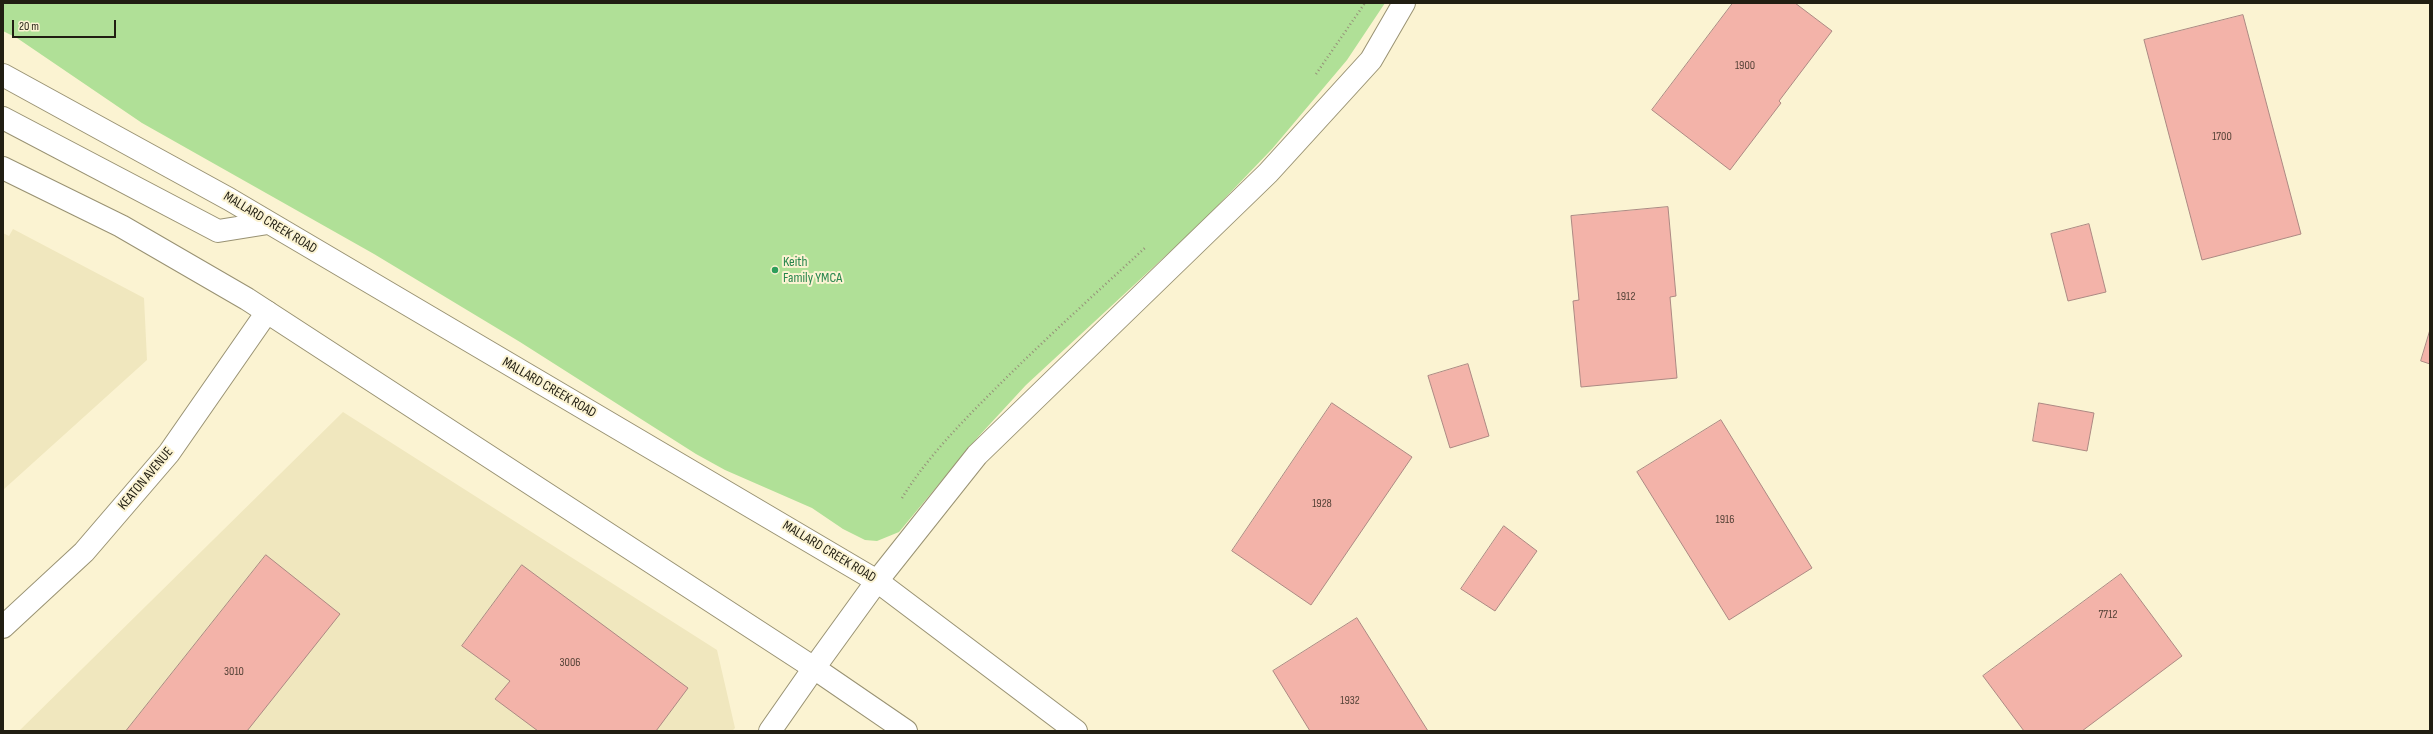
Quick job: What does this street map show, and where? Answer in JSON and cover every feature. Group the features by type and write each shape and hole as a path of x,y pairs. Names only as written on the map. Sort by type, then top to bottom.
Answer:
{"main road":[{"path":"770,731 877,581 977,455 1268,173 1371,60 1404,3"},
{"name":"MALLARD CREEK ROAD","path":"3,75 268,223 877,581 1076,731"},
{"path":"3,118 218,231 268,223"},
{"path":"3,168 121,226 267,312 814,668 906,731"},
{"name":"KEATON AVENUE","path":"3,627 84,552 169,453 267,312"}],"path":[{"path":"1312,79 1366,3"},
{"path":"900,503 911,484 956,427 1023,361 1151,242"}],"shaded area":[{"path":"13,229 144,298 147,360 3,490 3,233 9,236"},
{"path":"343,412 717,650 735,728 732,731 19,731"}],"green space":[{"name":"Keith Family YMCA","path":"3,3 1385,3 1347,60 1272,149 1201,223 1026,385 978,437 899,532 877,541 865,540 843,529 812,508 725,470 696,454 520,342 374,254 142,123 17,38 3,31"}],"building":[{"path":"1733,3 1795,3 1832,31 1779,101 1781,103 1730,170 1652,110"},
{"path":"2243,15 2301,234 2202,260 2144,40"},
{"path":"1668,207 1676,296 1670,297 1677,378 1581,387 1573,301 1579,300 1571,216"},
{"path":"2089,224 2106,292 2068,301 2051,234"},
{"path":"2430,330 2430,364 2421,361"},
{"path":"1468,364 1489,436 1450,448 1428,376"},
{"path":"1332,403 1412,457 1311,605 1232,551"},
{"path":"2039,403 2094,413 2087,451 2033,441"},
{"path":"1721,420 1812,568 1729,620 1637,472"},
{"path":"1504,526 1537,551 1495,611 1461,589"},
{"path":"266,555 340,614 247,731 127,730"},
{"path":"522,565 688,688 656,731 538,731 495,699 510,681 462,646"},
{"path":"2121,574 2182,656 2082,731 2024,731 1983,676"},
{"path":"1357,618 1428,731 1310,731 1273,671"}],"place":[{"name":"Keith Family YMCA","path":"775,270"}]}
